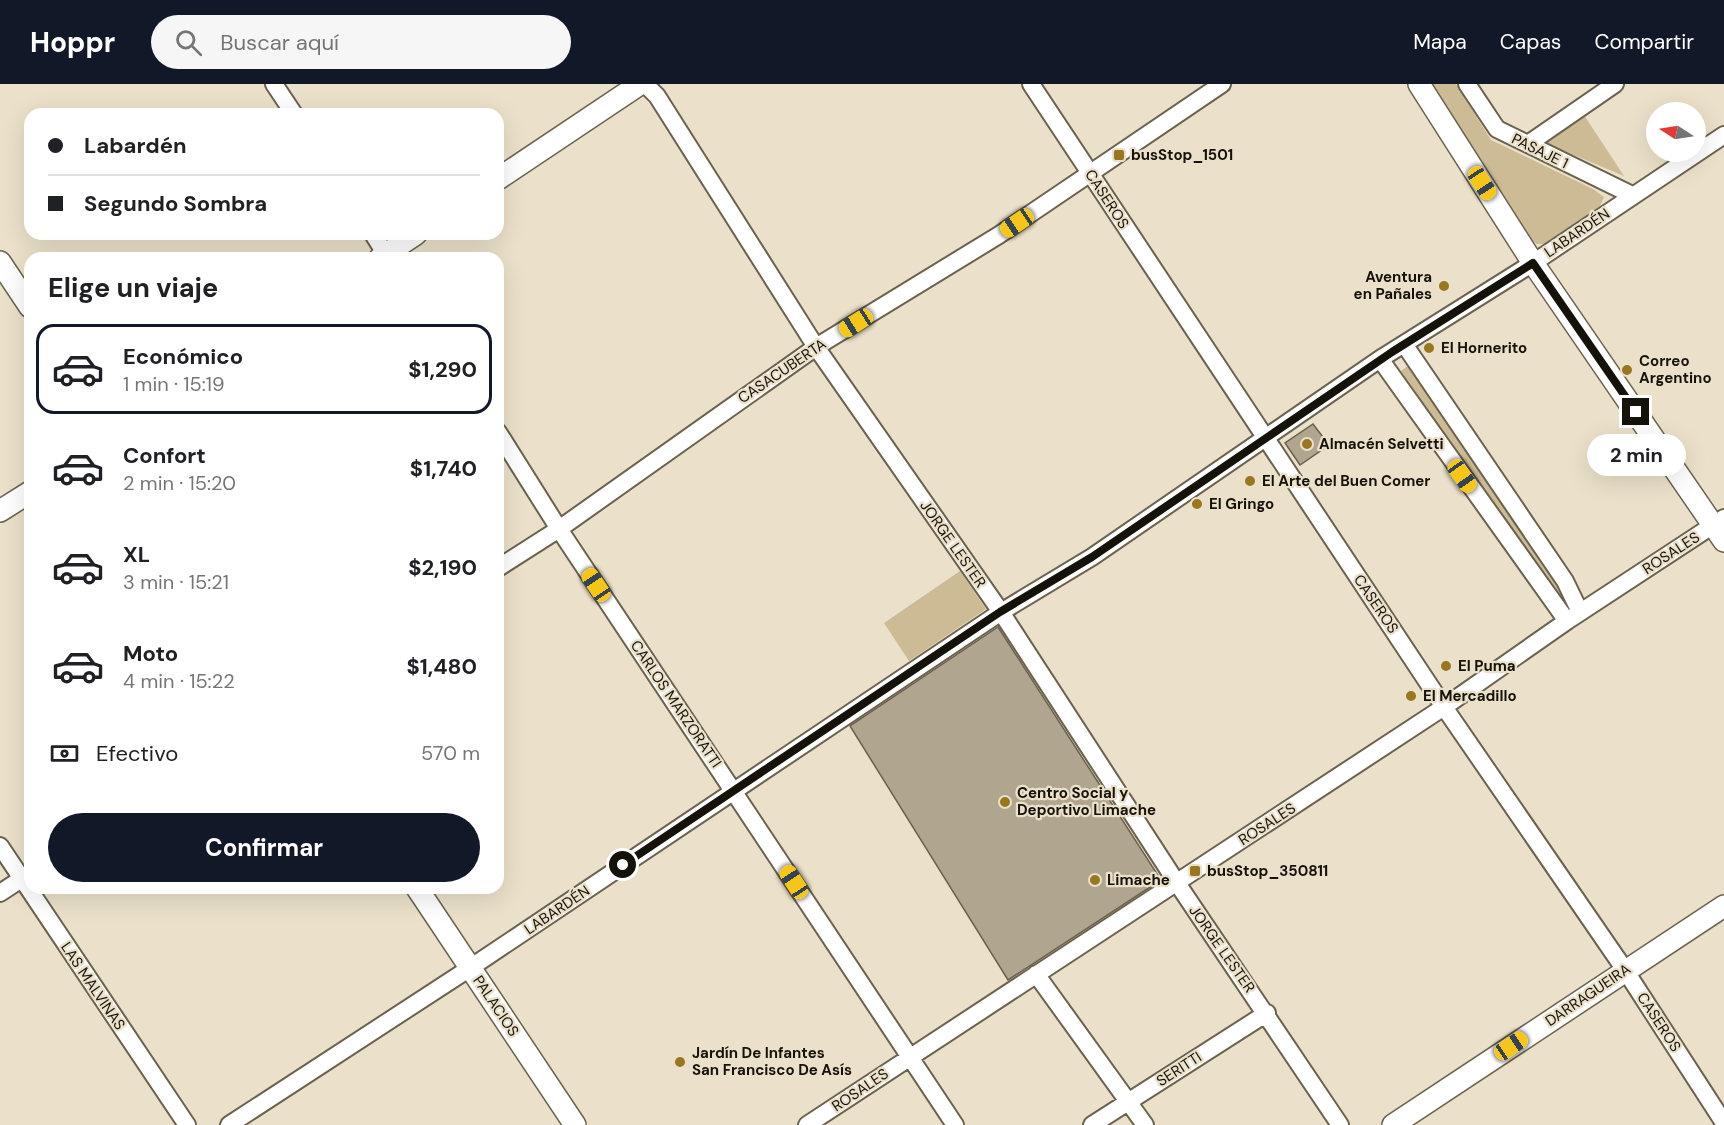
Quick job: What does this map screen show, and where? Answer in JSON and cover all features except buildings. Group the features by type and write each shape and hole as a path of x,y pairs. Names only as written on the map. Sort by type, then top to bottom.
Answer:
{"street":[{"path":"274,84 290,108"},
{"path":"504,175 643,84"},
{"name":"JORGE LESTER","path":"643,84 657,96 816,347 1000,612 1177,883 1341,1125"},
{"name":"CASEROS","path":"1031,84 1444,707 1625,970 1724,1123"},
{"name":"CASACUBERTA","path":"504,564 559,529 816,347 999,235 1222,84"},
{"path":"1419,84 1533,263 1721,528"},
{"name":"PASAJE 1","path":"1467,84 1497,129 1632,195"},
{"path":"1528,144 1615,84"},
{"name":"LABARDÉN","path":"229,1125 471,968 1000,612 1092,557 1380,359 1533,263 1724,135"},
{"path":"392,252 408,240"},
{"path":"0,262 24,298"},
{"path":"1404,344 1565,582 1573,617"},
{"path":"1380,359 1573,617"},
{"name":"CARLOS MARZORATTI","path":"504,442 559,529 955,1125"},
{"path":"0,511 24,496"},
{"name":"ROSALES","path":"807,1125 1444,707 1573,617 1721,528"},
{"name":"LAS MALVINAS","path":"0,846 24,875"},
{"path":"0,893 24,878"},
{"name":"LAS MALVINAS","path":"37,894 187,1125"},
{"name":"PALACIOS","path":"421,894 575,1125"},
{"name":"DARRAGUEIRA","path":"1393,1125 1724,906"},
{"path":"1036,974 1145,1125"},
{"name":"SERITTI","path":"1092,1125 1266,1012"}],"shaded area":[{"path":"1427,84 1456,84 1491,140 1593,189 1604,197 1600,206 1546,244 1537,244 1531,240"},
{"path":"1584,115 1624,176 1543,142"},
{"path":"1409,365 1565,595 1557,600 1401,371"},
{"path":"960,571 986,609 909,661 884,623"}],"place":[{"name":"busStop_1501","path":"1119,155"},
{"name":"Aventura en Pañales","path":"1444,286"},
{"name":"El Hornerito","path":"1429,348"},
{"name":"Correo Argentino","path":"1627,370"},
{"name":"Almacén Selvetti","path":"1307,444"},
{"name":"El Arte del Buen Comer","path":"1250,481"},
{"name":"El Gringo","path":"1197,504"},
{"name":"El Puma","path":"1446,666"},
{"name":"El Mercadillo","path":"1411,696"},
{"name":"Centro Social y Deportivo Limache","path":"1005,802"},
{"name":"busStop_350811","path":"1195,871"},
{"name":"Limache","path":"1095,880"},
{"name":"Jardín De Infantes San Francisco De Asís","path":"680,1062"}],"route":[{"path":"623,865 1000,612 1092,557 1392,352 1533,263 1636,412"}]}
